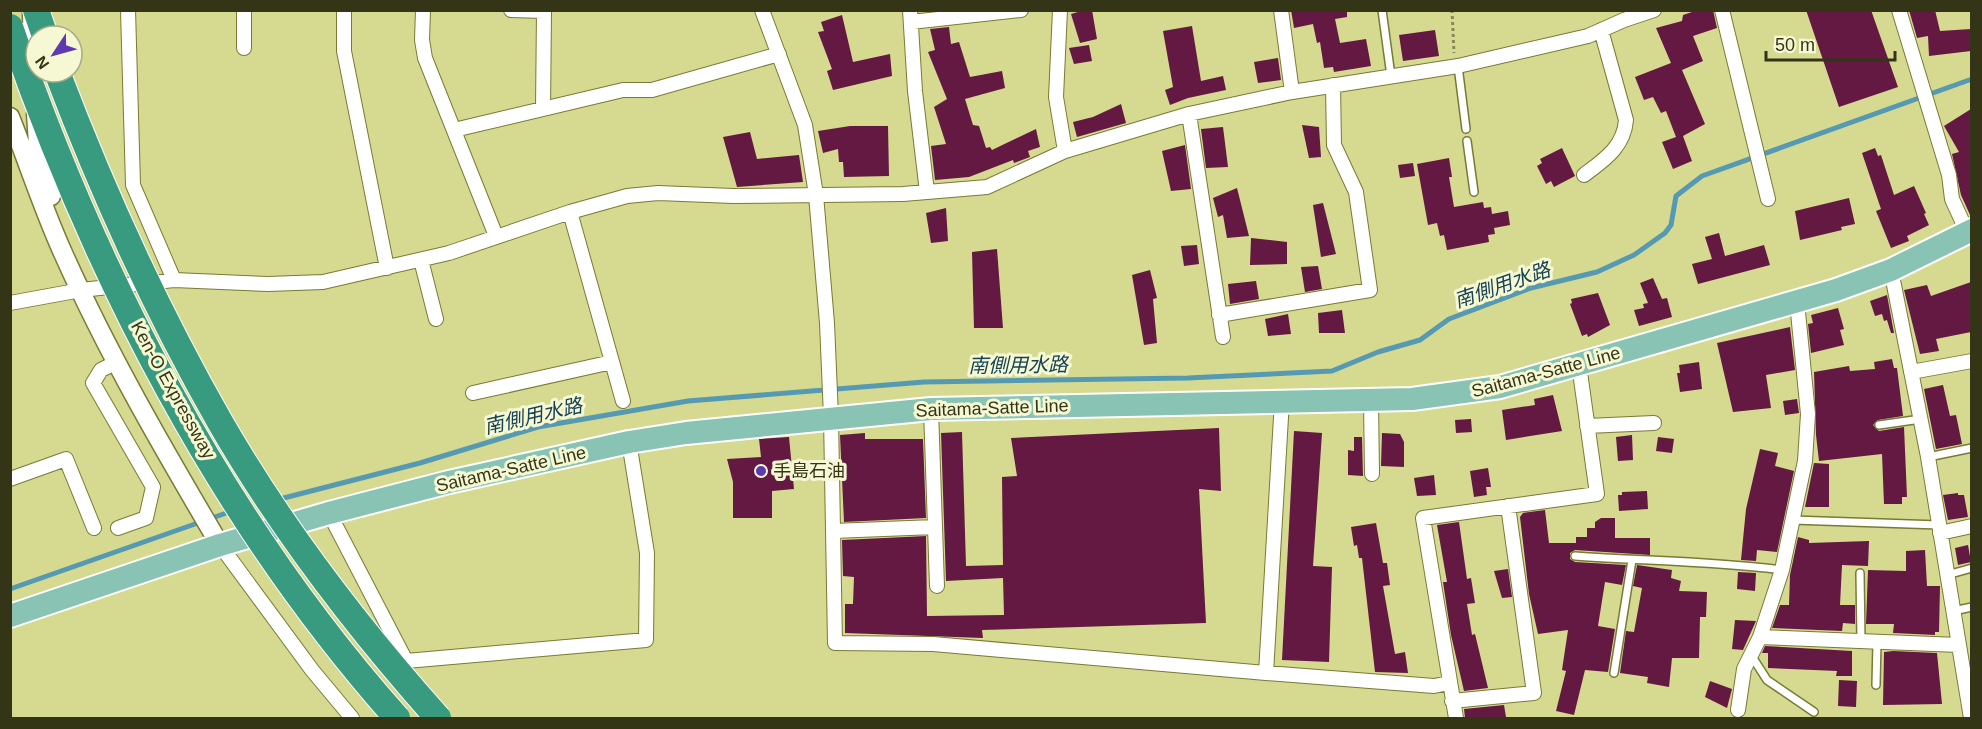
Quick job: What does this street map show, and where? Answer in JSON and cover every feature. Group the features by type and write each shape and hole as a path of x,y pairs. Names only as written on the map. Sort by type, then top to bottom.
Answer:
{"highway":[{"name":"Ken-O Expressway","path":"10,27 38,108 71,189 103,260 181,409 230,492 282,572 339,648 397,718"},
{"name":"Ken-O Expressway","path":"62,84 125,237 221,423 313,562 379,652 438,718"}],"main road":[{"name":"Saitama-Satte Line","path":"10,616 220,545 329,513 449,482 629,442 831,417 931,409 1282,400 1371,400 1471,393 1579,365 1797,302 1892,270 1969,231"}],"street":[{"path":"32,10 31,42 38,143 62,252"},
{"path":"128,10 133,184 174,280"},
{"path":"244,10 244,48"},
{"path":"344,10 344,51 387,268"},
{"path":"423,10 422,40 425,58 496,236"},
{"path":"511,10 544,11 543,109"},
{"path":"762,10 805,125 816,195 827,323 831,417 835,643 933,644 1434,686 1449,683"},
{"path":"927,192 915,91 911,16 1021,10"},
{"path":"1060,10 1056,97 1065,151"},
{"path":"1281,10 1292,92"},
{"path":"10,303 81,290 174,280 268,284 323,282 449,253 570,212 627,196 658,193 733,196 816,195 927,192 987,187 1065,151 1190,114 1292,92 1458,66 1588,36 1654,10"},
{"path":"1722,10 1768,199"},
{"path":"1899,10 1949,176 1952,199 1969,231"},
{"path":"1584,175 1606,160 1625,130 1626,120 1601,30"},
{"path":"454,130 623,90 652,90 778,54"},
{"path":"1220,315 1370,290 1356,192 1334,145 1333,85"},
{"path":"1190,114 1223,337"},
{"path":"10,117 62,252 151,426 220,545 312,670 352,718"},
{"path":"570,212 623,401"},
{"path":"421,260 436,319"},
{"path":"1892,270 1928,457 1959,645 1968,678 1971,718"},
{"path":"1738,710 1744,669 1760,637 1782,570 1805,460 1808,414 1797,302"},
{"path":"1911,372 1971,361"},
{"path":"117,362 101,370 93,383 153,487 146,518 118,528"},
{"path":"473,393 612,362"},
{"path":"1456,718 1423,518 1597,494 1579,365"},
{"path":"1266,673 1282,400"},
{"path":"1371,400 1372,474"},
{"path":"931,409 936,586"},
{"path":"1587,426 1654,423"},
{"path":"329,513 406,661 646,640 647,553 629,442"},
{"path":"10,479 66,459 94,528"},
{"path":"1452,701 1534,693 1508,506"},
{"path":"1939,529 1971,526"},
{"path":"833,531 935,527"},
{"path":"1760,637 1959,645"}],"lane":[{"path":"1382,10 1391,77"},
{"path":"1458,66 1466,129"},
{"path":"1467,141 1474,192"},
{"path":"1879,425 1921,419"},
{"path":"1928,457 1971,448"},
{"path":"1792,520 1939,529"},
{"path":"1575,556 1737,564 1782,570"},
{"path":"1614,673 1632,560"},
{"path":"1947,575 1971,568"},
{"path":"1860,573 1861,641"},
{"path":"1953,611 1971,607"},
{"path":"1876,685 1877,642"},
{"path":"1751,655 1767,680 1814,712"}],"path":[{"path":"1452,10 1454,53 1458,66"}],"building":[{"path":"1092,10 1097,39 1080,43 1071,14"},
{"path":"1291,10 1347,10 1347,17 1335,19 1340,43 1366,39 1371,66 1334,72 1333,67 1324,68 1320,42 1317,43 1313,24 1294,28"},
{"path":"1698,10 1713,10 1717,28 1693,36 1703,61 1682,70 1705,124 1683,136 1692,161 1673,169 1662,142 1676,137 1666,111 1661,113 1653,97 1644,100 1635,77 1671,63 1656,28 1682,21 1683,15"},
{"path":"1806,10 1871,10 1898,87 1839,107"},
{"path":"1909,10 1935,10 1940,31 1971,29 1971,51 1929,56 1928,36 1917,38"},
{"path":"842,15 853,62 890,54 892,76 833,90 827,71 832,69 818,32 824,31 821,22"},
{"path":"1192,26 1201,81 1223,76 1226,90 1188,98 1170,105 1165,90 1173,87 1163,31"},
{"path":"949,27 951,44 959,42 970,77 1002,71 1005,88 965,99 973,125 979,126 986,148 990,147 992,150 1036,129 1040,147 1028,151 1030,157 1014,163 1013,160 969,177 935,180 931,146 946,144 934,107 947,99 928,52 935,50 930,29"},
{"path":"1435,30 1439,56 1403,61 1399,35"},
{"path":"1089,45 1092,61 1074,64 1069,48"},
{"path":"1278,58 1281,80 1258,83 1254,62"},
{"path":"1121,104 1126,123 1077,137 1073,122 1093,117"},
{"path":"1971,109 1971,217 1961,195 1952,154 1959,152 1944,126"},
{"path":"1302,125 1319,127 1321,157 1309,158"},
{"path":"850,126 888,126 889,176 844,177 843,162 839,162 838,149 823,153 818,131"},
{"path":"1223,127 1228,167 1206,168 1201,129"},
{"path":"750,132 757,159 799,155 803,182 737,187 723,137"},
{"path":"1185,145 1191,189 1171,191 1162,151"},
{"path":"1562,148 1575,176 1554,187 1551,181 1546,184 1537,166 1542,163 1540,159"},
{"path":"1875,148 1878,156 1881,155 1894,195 1914,186 1929,225 1907,236 1909,241 1891,248 1876,211 1881,209 1862,153"},
{"path":"1449,158 1452,177 1449,177 1454,207 1483,202 1484,208 1491,207 1492,214 1508,211 1510,225 1494,228 1495,234 1488,235 1489,242 1447,250 1444,235 1440,236 1437,223 1428,225 1417,164"},
{"path":"1413,163 1415,176 1400,178 1398,165"},
{"path":"1237,188 1249,236 1227,238 1223,215 1218,217 1213,198"},
{"path":"1849,198 1855,224 1841,227 1842,230 1800,240 1795,211"},
{"path":"1323,203 1336,254 1321,257 1313,205"},
{"path":"946,208 948,241 931,243 926,213"},
{"path":"1719,233 1725,256 1764,245 1770,265 1698,284 1692,264 1712,259 1705,237"},
{"path":"1251,238 1287,242 1287,264 1250,265"},
{"path":"1197,245 1199,264 1184,266 1181,246"},
{"path":"997,249 1003,328 974,328 972,252"},
{"path":"1318,266 1322,289 1305,292 1301,267"},
{"path":"1150,270 1157,298 1153,299 1157,343 1144,345 1132,275"},
{"path":"1653,278 1662,299 1667,298 1672,317 1639,326 1634,310 1644,308 1643,304 1648,303 1640,283"},
{"path":"1256,281 1259,299 1230,304 1228,284"},
{"path":"1971,282 1971,332 1936,339 1939,351 1920,354 1904,290 1927,285 1931,296"},
{"path":"1598,293 1610,325 1588,337 1587,334 1582,336 1570,304 1571,299"},
{"path":"1887,295 1894,333 1891,333 1887,320 1884,321 1882,314 1875,316 1870,301"},
{"path":"1838,308 1844,329 1840,330 1844,345 1811,353 1808,324 1813,323 1811,315"},
{"path":"1342,310 1345,333 1319,333 1318,313"},
{"path":"1288,314 1291,334 1268,336 1265,319"},
{"path":"1790,327 1795,370 1766,375 1771,408 1733,412 1717,343"},
{"path":"1892,359 1894,368 1897,368 1903,416 1878,420 1873,425 1879,431 1904,427 1907,497 1902,497 1902,504 1884,504 1882,454 1819,461 1816,435 1814,372 1849,366 1850,371 1875,369 1874,362"},
{"path":"1699,362 1702,389 1680,392 1677,373 1680,373 1679,365"},
{"path":"1943,385 1950,416 1956,415 1962,444 1936,449 1924,389"},
{"path":"1553,395 1562,431 1506,440 1502,410 1535,405 1534,399"},
{"path":"1797,399 1799,413 1785,415 1783,401"},
{"path":"1471,419 1472,432 1456,433 1455,420"},
{"path":"1219,428 1221,491 1199,489 1206,623 982,630 983,638 845,633 845,604 853,604 854,577 843,576 842,540 926,536 927,616 1004,615 1003,578 946,581 941,433 962,432 966,566 1003,565 1002,477 1017,476 1011,438"},
{"path":"1294,431 1322,433 1313,566 1332,567 1329,662 1282,660"},
{"path":"865,433 865,439 923,439 926,518 844,522 840,435"},
{"path":"1382,433 1400,434 1404,442 1404,467 1381,466"},
{"path":"1632,435 1633,460 1618,461 1616,437"},
{"name":"手島石油","path":"789,437 794,489 772,491 772,518 733,518 733,482 727,459 761,457 759,439"},
{"path":"1354,437 1362,437 1363,476 1348,475 1348,450 1354,451"},
{"path":"1658,437 1674,439 1672,453 1656,451"},
{"path":"1760,449 1778,453 1775,466 1794,471 1777,552 1757,550 1756,561 1741,560 1746,509"},
{"path":"1814,463 1829,464 1829,507 1805,507"},
{"path":"1488,468 1491,487 1486,487 1487,495 1474,497 1470,471"},
{"path":"1434,475 1436,495 1417,496 1414,478"},
{"path":"1647,491 1648,509 1619,511 1618,495 1622,495 1622,492"},
{"path":"1958,493 1958,495 1964,495 1968,517 1948,520 1943,495"},
{"path":"1545,510 1549,543 1576,543 1576,537 1587,537 1587,528 1595,528 1595,522 1601,518 1615,518 1615,538 1650,538 1650,555 1575,550 1570,553 1570,559 1575,562 1626,565 1622,585 1605,582 1598,626 1615,629 1608,672 1585,670 1574,715 1556,711 1566,671 1562,670 1568,630 1538,634 1529,594 1520,517 1523,513"},
{"path":"1459,522 1467,579 1471,578 1475,603 1467,604 1472,635 1475,634 1488,688 1464,691 1451,635 1443,582 1447,582 1437,525"},
{"path":"1376,523 1383,563 1387,563 1390,585 1383,586 1395,654 1405,652 1408,673 1375,672 1362,558 1359,558 1357,545 1354,546 1351,527"},
{"path":"1798,537 1809,540 1809,543 1869,541 1868,566 1842,565 1840,605 1855,605 1855,624 1843,623 1842,631 1772,628 1780,605 1789,605 1790,575"},
{"path":"1968,545 1971,562 1958,565 1955,548"},
{"path":"1925,550 1927,586 1940,586 1939,632 1935,632 1935,635 1893,633 1894,624 1866,624 1868,570 1906,571 1906,551"},
{"path":"1637,565 1672,570 1671,578 1681,581 1679,591 1707,592 1706,617 1700,617 1699,658 1672,658 1669,687 1647,683 1648,677 1620,673 1626,631 1634,632 1642,588 1633,586"},
{"path":"1508,569 1512,597 1502,598 1494,571"},
{"path":"1738,572 1756,573 1755,591 1737,589"},
{"path":"1735,620 1756,621 1743,650 1732,649"},
{"path":"1765,646 1852,651 1852,676 1836,676 1837,671 1768,668 1768,653 1762,653"},
{"path":"1884,652 1937,653 1942,704 1883,705"},
{"path":"1839,680 1857,681 1856,707 1838,706"},
{"path":"1710,681 1732,689 1727,708 1705,697"},
{"path":"1504,705 1506,717 1465,718 1464,709"}],"waterway":[{"name":"南側用水路","path":"276,500 420,463 538,427 688,401 924,382 1188,378 1332,371 1378,352 1420,340 1449,319 1531,288 1597,272 1634,255 1665,233 1671,225 1676,196 1702,176 1972,79"},
{"name":"南側用水路","path":"10,589 232,511"}],"place":[{"name":"手島石油","path":"761,471"}]}
